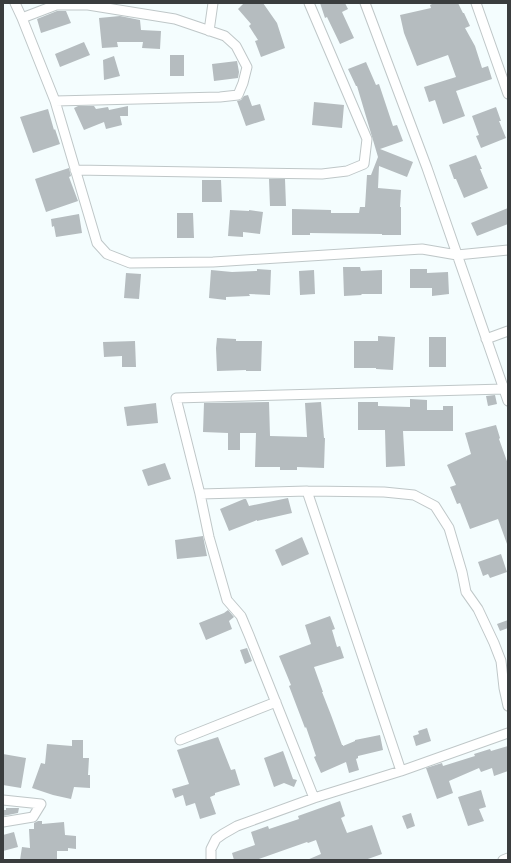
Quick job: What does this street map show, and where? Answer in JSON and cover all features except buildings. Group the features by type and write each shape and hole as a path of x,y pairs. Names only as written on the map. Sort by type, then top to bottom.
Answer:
{"street":[{"path":"15,3 55,101 97,243 107,254 130,263 213,262 422,249 457,254 508,250"},
{"path":"209,31 213,3"},
{"path":"75,170 322,174 347,171 364,164 367,139 309,3"},
{"path":"364,3 427,168 486,339 506,389 508,401"},
{"path":"476,3 508,94"},
{"path":"22,18 56,6 88,5 175,19 225,36 236,46 248,67 244,84 238,95 220,97 55,101"},
{"path":"486,339 508,331"},
{"path":"314,798 241,616 228,600 209,537 176,398 506,389"},
{"path":"200,494 307,491 384,492 414,495 435,506 449,528 462,572 466,592 478,609 501,661 508,706"},
{"path":"307,491 401,771"},
{"path":"180,740 276,702"},
{"path":"211,860 211,849 216,839 237,826 314,798 401,771 508,733"},
{"path":"3,800 41,804 33,817 3,822"},
{"path":"503,860 508,858"}]}
